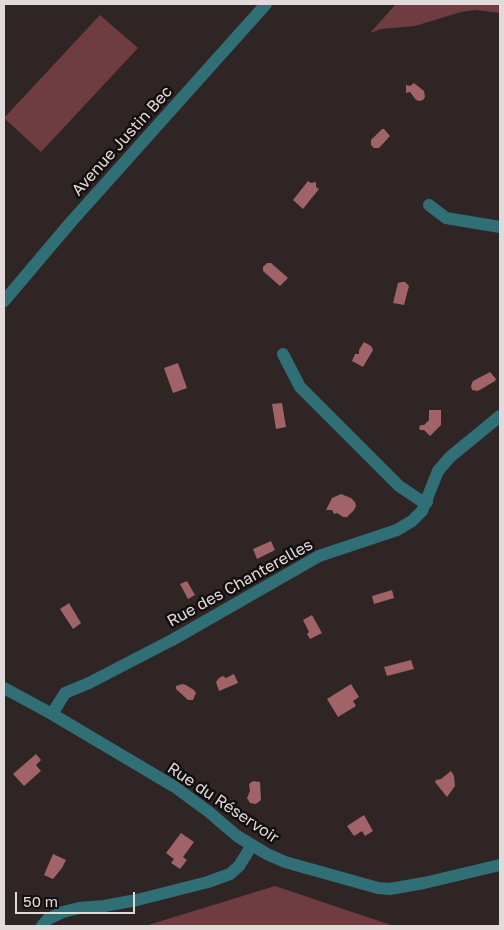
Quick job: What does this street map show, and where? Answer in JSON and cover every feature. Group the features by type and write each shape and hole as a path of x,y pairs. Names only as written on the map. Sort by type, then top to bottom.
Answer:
{"street":[{"name":"Avenue Justin Bec","path":"4,301 71,222 264,5"},
{"path":"429,205 446,218 500,227"},
{"path":"283,354 300,387 399,486 420,500 427,502"},
{"name":"Rue des Chanterelles","path":"52,714 65,693 89,684 174,639 319,556 397,530 412,521 422,511 427,502 438,471 450,457 500,416"},
{"name":"Rue du Réservoir","path":"4,688 52,714 175,787 237,836 252,846 285,862 378,888 390,889 500,865"},
{"path":"42,926 48,919 63,912 137,900 208,882 230,874 239,866 252,846"}],"shaded area":[{"path":"396,4 497,4 500,5 500,13 475,10 461,12 415,26 381,29 370,33"},
{"path":"100,15 138,48 41,152 4,118"},
{"path":"414,83 424,91 425,97 423,100 416,100 410,92 406,93 406,85 410,86"},
{"path":"382,129 390,136 379,148 374,148 371,145 371,140"},
{"path":"308,181 311,183 316,182 316,187 319,189 303,209 293,200"},
{"path":"267,263 271,263 288,278 280,286 263,271 263,267"},
{"path":"402,282 409,286 404,305 393,303 398,283"},
{"path":"364,342 371,346 373,350 363,367 352,361 355,354 359,354 359,350"},
{"path":"178,363 187,388 173,393 164,368"},
{"path":"490,372 496,379 495,381 478,391 472,390 473,381"},
{"path":"282,403 286,427 276,429 272,404"},
{"path":"429,410 441,410 441,425 430,436 424,430 420,430 419,427 429,420"},
{"path":"341,494 355,502 354,510 347,517 337,513 334,514 332,510 326,510 332,498"},
{"path":"271,541 275,550 257,559 253,549"},
{"path":"187,581 195,595 188,599 180,584"},
{"path":"392,590 394,598 374,604 372,596"},
{"path":"69,603 81,623 73,629 60,609"},
{"path":"312,615 322,633 310,639 303,620"},
{"path":"411,660 414,669 387,676 384,667"},
{"path":"234,674 238,683 219,691 216,682 219,678 223,676 226,678"},
{"path":"182,684 194,690 196,693 193,700 188,700 176,689 176,686"},
{"path":"351,684 359,697 353,701 356,706 338,717 327,699"},
{"path":"36,754 41,760 36,765 41,771 24,786 13,774"},
{"path":"451,771 454,776 455,786 447,797 435,782"},
{"path":"253,781 260,782 261,800 256,804 250,803 247,798 250,791 249,784"},
{"path":"364,815 373,831 365,836 362,831 354,836 347,826"},
{"path":"181,833 194,842 183,857 187,860 180,869 171,863 174,859 166,853"},
{"path":"53,854 66,860 53,879 44,875"},
{"path":"275,886 394,926 145,926"}]}
